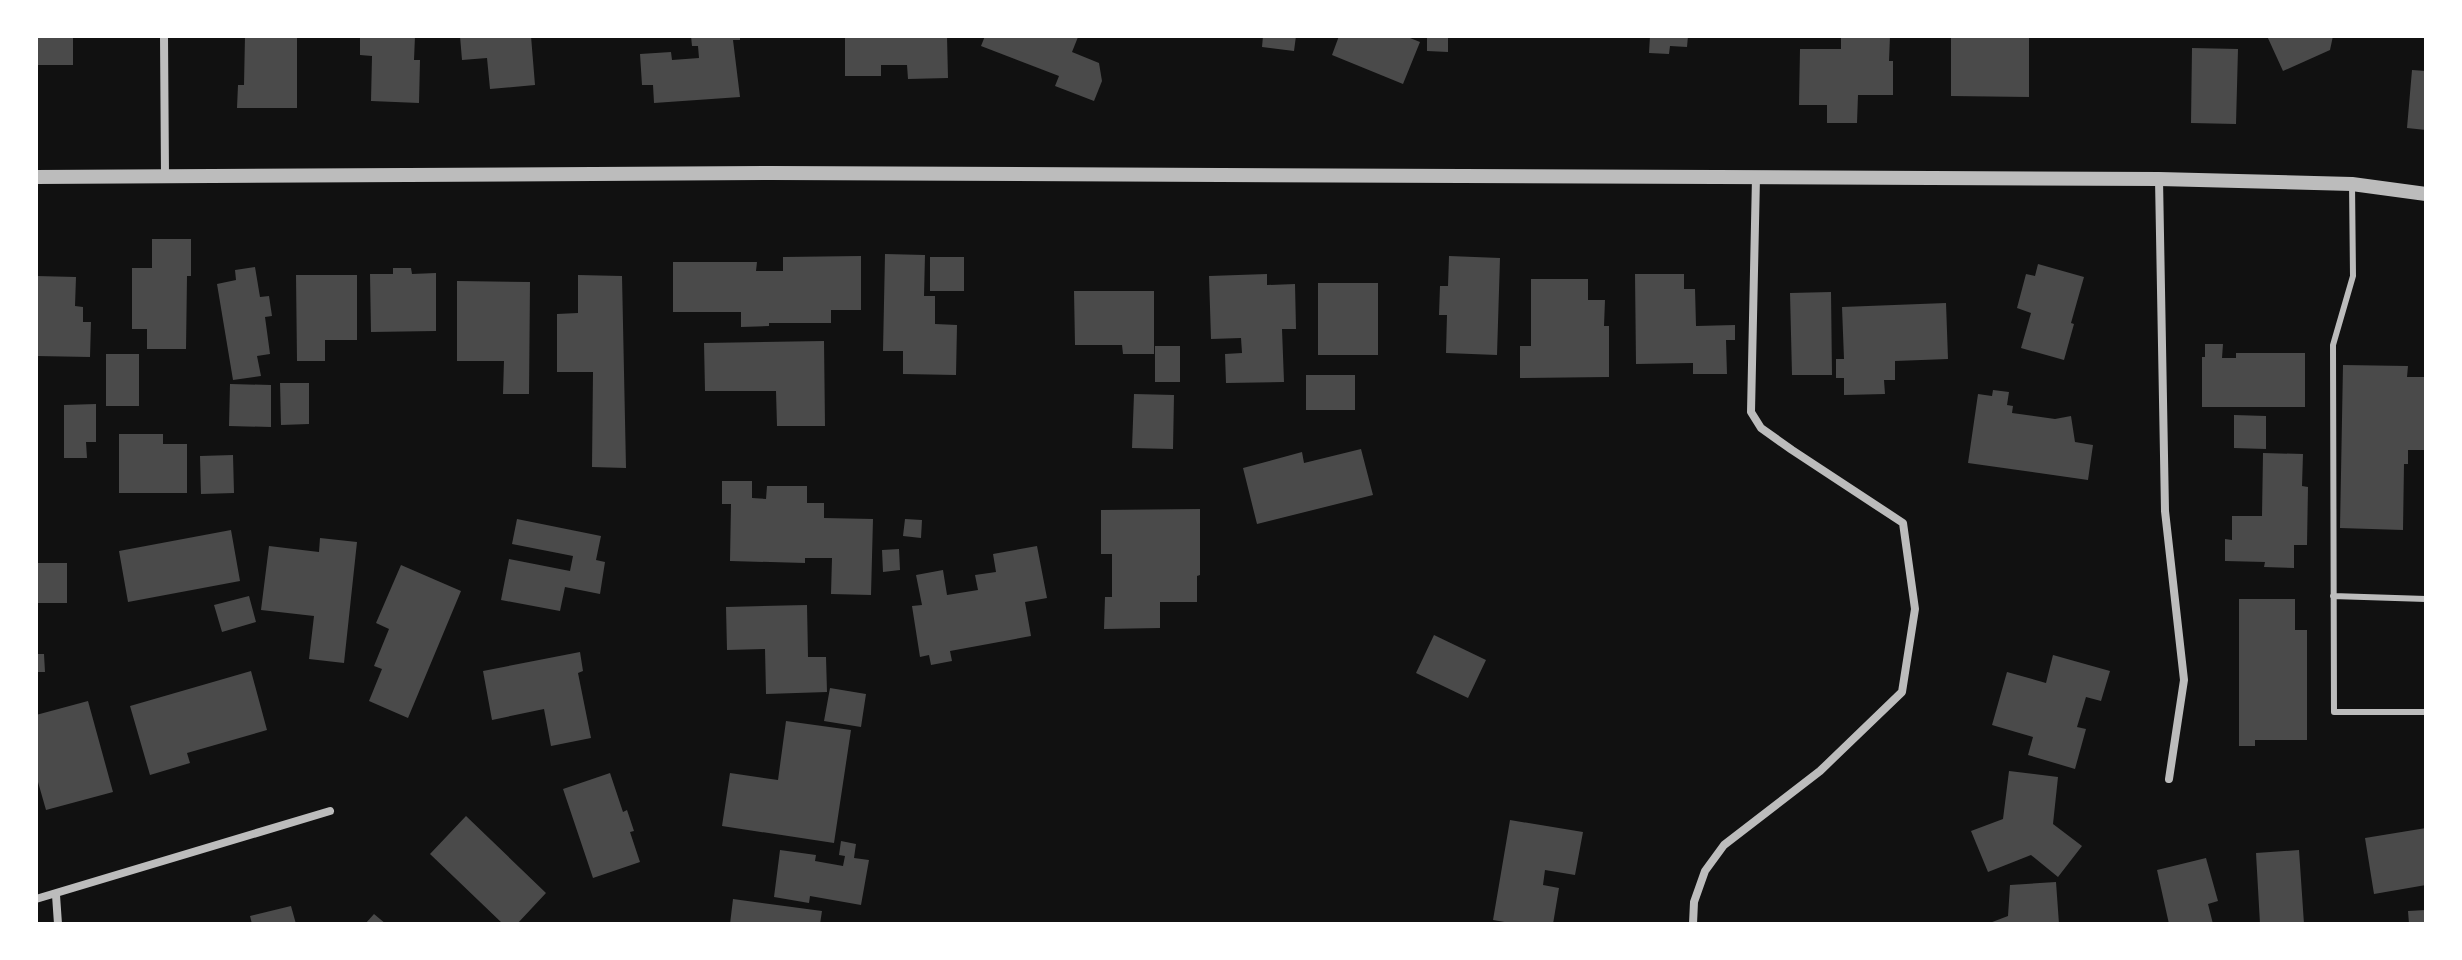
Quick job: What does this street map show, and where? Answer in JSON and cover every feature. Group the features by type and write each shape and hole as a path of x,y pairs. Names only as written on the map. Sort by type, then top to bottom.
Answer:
{"street":[{"path":"164,36 165,176"},
{"path":"36,177 772,173 2159,179 2352,184 2426,194"},
{"path":"1693,924 1694,902 1705,871 1724,845 1820,771 1902,692 1915,609 1903,523 1761,428 1751,412 1756,177"},
{"path":"2159,179 2165,511 2184,680 2169,779"},
{"path":"36,899 330,811"},
{"path":"56,895 58,924"}],"lane":[{"path":"2352,184 2353,276 2333,345 2334,712 2426,712"},
{"path":"2333,596 2426,599"}],"building":[{"path":"36,36 73,36 73,65 36,65"},
{"path":"245,36 297,36 297,108 237,108 238,85 244,85"},
{"path":"360,36 415,36 414,60 420,60 419,103 371,101 372,56 360,55"},
{"path":"460,36 531,36 535,85 490,89 487,58 462,60"},
{"path":"691,36 740,36 740,40 733,40 740,97 654,103 653,85 642,85 640,54 671,52 672,60 699,58 698,46 692,46"},
{"path":"845,36 947,36 948,78 908,79 907,65 881,65 881,76 845,76"},
{"path":"985,36 1078,37 1072,52 1099,63 1102,81 1094,101 1055,86 1059,76 981,46"},
{"path":"1263,36 1296,36 1294,51 1262,47"},
{"path":"1339,36 1405,36 1420,42 1403,84 1332,55"},
{"path":"1427,36 1448,36 1448,52 1427,51"},
{"path":"1650,36 1688,36 1687,47 1670,46 1669,54 1649,53"},
{"path":"1841,36 1890,36 1893,95 1858,95 1857,123 1827,123 1827,105 1799,105 1800,49 1841,49"},
{"path":"1951,36 2029,36 2029,97 1951,96"},
{"path":"2267,36 2333,36 2330,50 2283,71"},
{"path":"2192,48 2238,49 2236,124 2191,123"},
{"path":"2412,70 2426,71 2426,130 2407,128"},
{"path":"152,239 191,239 186,349 147,349 147,329 132,329 132,268 152,268"},
{"path":"885,254 925,255 924,296 935,296 935,324 957,325 956,375 903,374 903,351 883,351"},
{"path":"861,256 861,310 831,310 831,323 769,323 769,326 741,327 741,312 673,312 673,262 757,262 756,271 783,271 783,257"},
{"path":"1449,256 1500,258 1497,355 1446,353 1447,315 1439,315 1440,286 1448,286"},
{"path":"930,257 964,257 964,291 930,291"},
{"path":"2038,264 2084,277 2064,360 2021,348 2031,313 2017,308 2026,274 2035,276"},
{"path":"255,267 260,297 269,296 272,316 265,317 270,354 257,356 261,376 233,380 217,284 236,280 235,270"},
{"path":"393,268 411,268 412,274 436,273 436,331 371,332 370,274 393,274"},
{"path":"1267,274 1267,285 1295,284 1296,329 1282,329 1284,382 1226,383 1225,354 1242,353 1241,338 1211,339 1209,276"},
{"path":"1635,274 1684,274 1684,289 1695,289 1696,326 1735,325 1735,340 1726,340 1727,374 1693,374 1693,363 1636,364"},
{"path":"296,275 357,275 357,340 325,340 325,361 297,361"},
{"path":"578,275 622,276 626,468 592,467 593,372 557,372 557,314 578,313"},
{"path":"36,276 76,277 75,306 83,307 83,322 91,322 90,357 36,356"},
{"path":"1531,279 1588,279 1588,300 1605,300 1604,326 1609,326 1609,377 1520,378 1520,346 1531,346"},
{"path":"457,281 530,282 529,394 503,394 504,361 457,361"},
{"path":"1318,283 1378,283 1378,355 1318,355"},
{"path":"1074,291 1154,291 1154,354 1123,354 1122,345 1075,345"},
{"path":"1831,292 1832,375 1792,375 1790,293"},
{"path":"1946,303 1948,359 1895,361 1895,380 1884,380 1885,394 1844,395 1844,378 1836,378 1836,359 1844,359 1842,307"},
{"path":"824,341 825,426 777,426 776,391 705,391 704,343"},
{"path":"2205,344 2223,344 2222,358 2236,358 2236,353 2305,353 2305,407 2202,407"},
{"path":"1155,346 1180,346 1180,382 1155,382"},
{"path":"106,354 139,354 139,406 106,406"},
{"path":"2343,365 2408,366 2407,377 2426,377 2426,450 2408,450 2408,464 2404,464 2403,530 2340,528"},
{"path":"1306,375 1355,375 1355,410 1306,410"},
{"path":"280,383 309,383 309,424 281,425"},
{"path":"230,384 271,385 271,427 229,426"},
{"path":"1993,390 2009,392 2007,405 2013,406 2012,413 2055,419 2071,416 2075,442 2093,445 2088,480 1968,463 1978,394 1992,396"},
{"path":"1134,394 1174,395 1173,449 1132,448"},
{"path":"96,404 96,442 86,442 87,458 64,458 64,405"},
{"path":"2234,415 2266,416 2266,449 2234,448"},
{"path":"119,434 163,434 163,444 187,444 187,493 119,493"},
{"path":"1361,449 1373,495 1257,524 1243,468 1302,452 1304,463"},
{"path":"2263,453 2303,454 2302,486 2308,487 2307,545 2294,545 2294,568 2264,567 2265,562 2225,561 2225,539 2232,540 2232,516 2262,516"},
{"path":"233,455 234,493 201,494 200,456"},
{"path":"722,481 752,481 752,498 766,499 767,486 807,486 807,503 824,503 824,518 873,519 871,595 831,594 832,558 805,558 805,563 730,561 731,504 722,504"},
{"path":"1200,509 1197,602 1160,602 1160,628 1104,629 1105,597 1112,597 1112,554 1101,554 1101,510"},
{"path":"517,519 601,536 596,560 605,562 600,594 565,587 560,611 501,600 509,559 570,571 573,556 512,544"},
{"path":"905,519 922,520 921,538 903,536"},
{"path":"231,530 240,581 128,602 119,551"},
{"path":"320,538 357,542 344,663 309,659 314,616 261,610 269,546 319,552"},
{"path":"1037,546 1047,598 1025,602 1031,636 950,651 952,661 931,665 929,655 920,657 912,606 922,605 916,575 943,570 947,595 978,590 975,575 996,572 993,554"},
{"path":"899,549 900,570 883,572 882,550"},
{"path":"36,563 67,563 67,603 36,603"},
{"path":"401,565 461,591 408,718 369,701 382,669 374,666 389,629 376,623"},
{"path":"249,596 256,622 222,632 214,605"},
{"path":"2239,599 2295,599 2295,630 2307,630 2307,740 2255,740 2255,746 2239,746"},
{"path":"807,605 808,657 826,657 827,692 766,694 765,649 727,650 726,607"},
{"path":"1434,635 1486,660 1468,698 1416,673"},
{"path":"580,652 583,671 578,673 591,738 551,746 544,709 492,720 483,671"},
{"path":"36,654 44,654 45,672 36,672"},
{"path":"2053,655 2110,671 2101,701 2086,697 2077,727 2086,729 2075,769 2028,755 2033,737 1992,725 2007,672 2046,683"},
{"path":"251,671 267,730 187,753 190,763 150,775 130,706"},
{"path":"830,688 866,694 861,727 824,721"},
{"path":"88,701 113,792 46,810 36,775 36,715"},
{"path":"786,721 851,730 834,843 722,826 730,773 778,780"},
{"path":"2009,771 2058,777 2053,824 2082,846 2058,877 2031,855 1988,872 1971,831 2003,819"},
{"path":"610,773 623,812 627,810 634,831 630,832 640,862 593,878 563,789"},
{"path":"466,816 546,893 517,924 503,924 430,854"},
{"path":"1510,820 1583,832 1575,875 1545,870 1543,885 1559,888 1553,924 1516,924 1493,920"},
{"path":"2426,828 2426,885 2374,894 2365,838"},
{"path":"841,841 856,844 854,858 869,860 861,905 810,896 809,903 774,897 780,850 816,855 815,861 843,866 845,856 839,855"},
{"path":"2299,850 2304,924 2260,924 2256,853"},
{"path":"2206,858 2218,901 2208,904 2213,924 2169,924 2157,870"},
{"path":"2056,882 2059,924 1987,924 2008,916 2010,885"},
{"path":"733,899 822,911 820,924 730,924"},
{"path":"291,906 296,924 252,924 250,916"},
{"path":"2426,910 2426,924 2409,924 2408,911"},
{"path":"374,914 386,924 365,924"}]}
